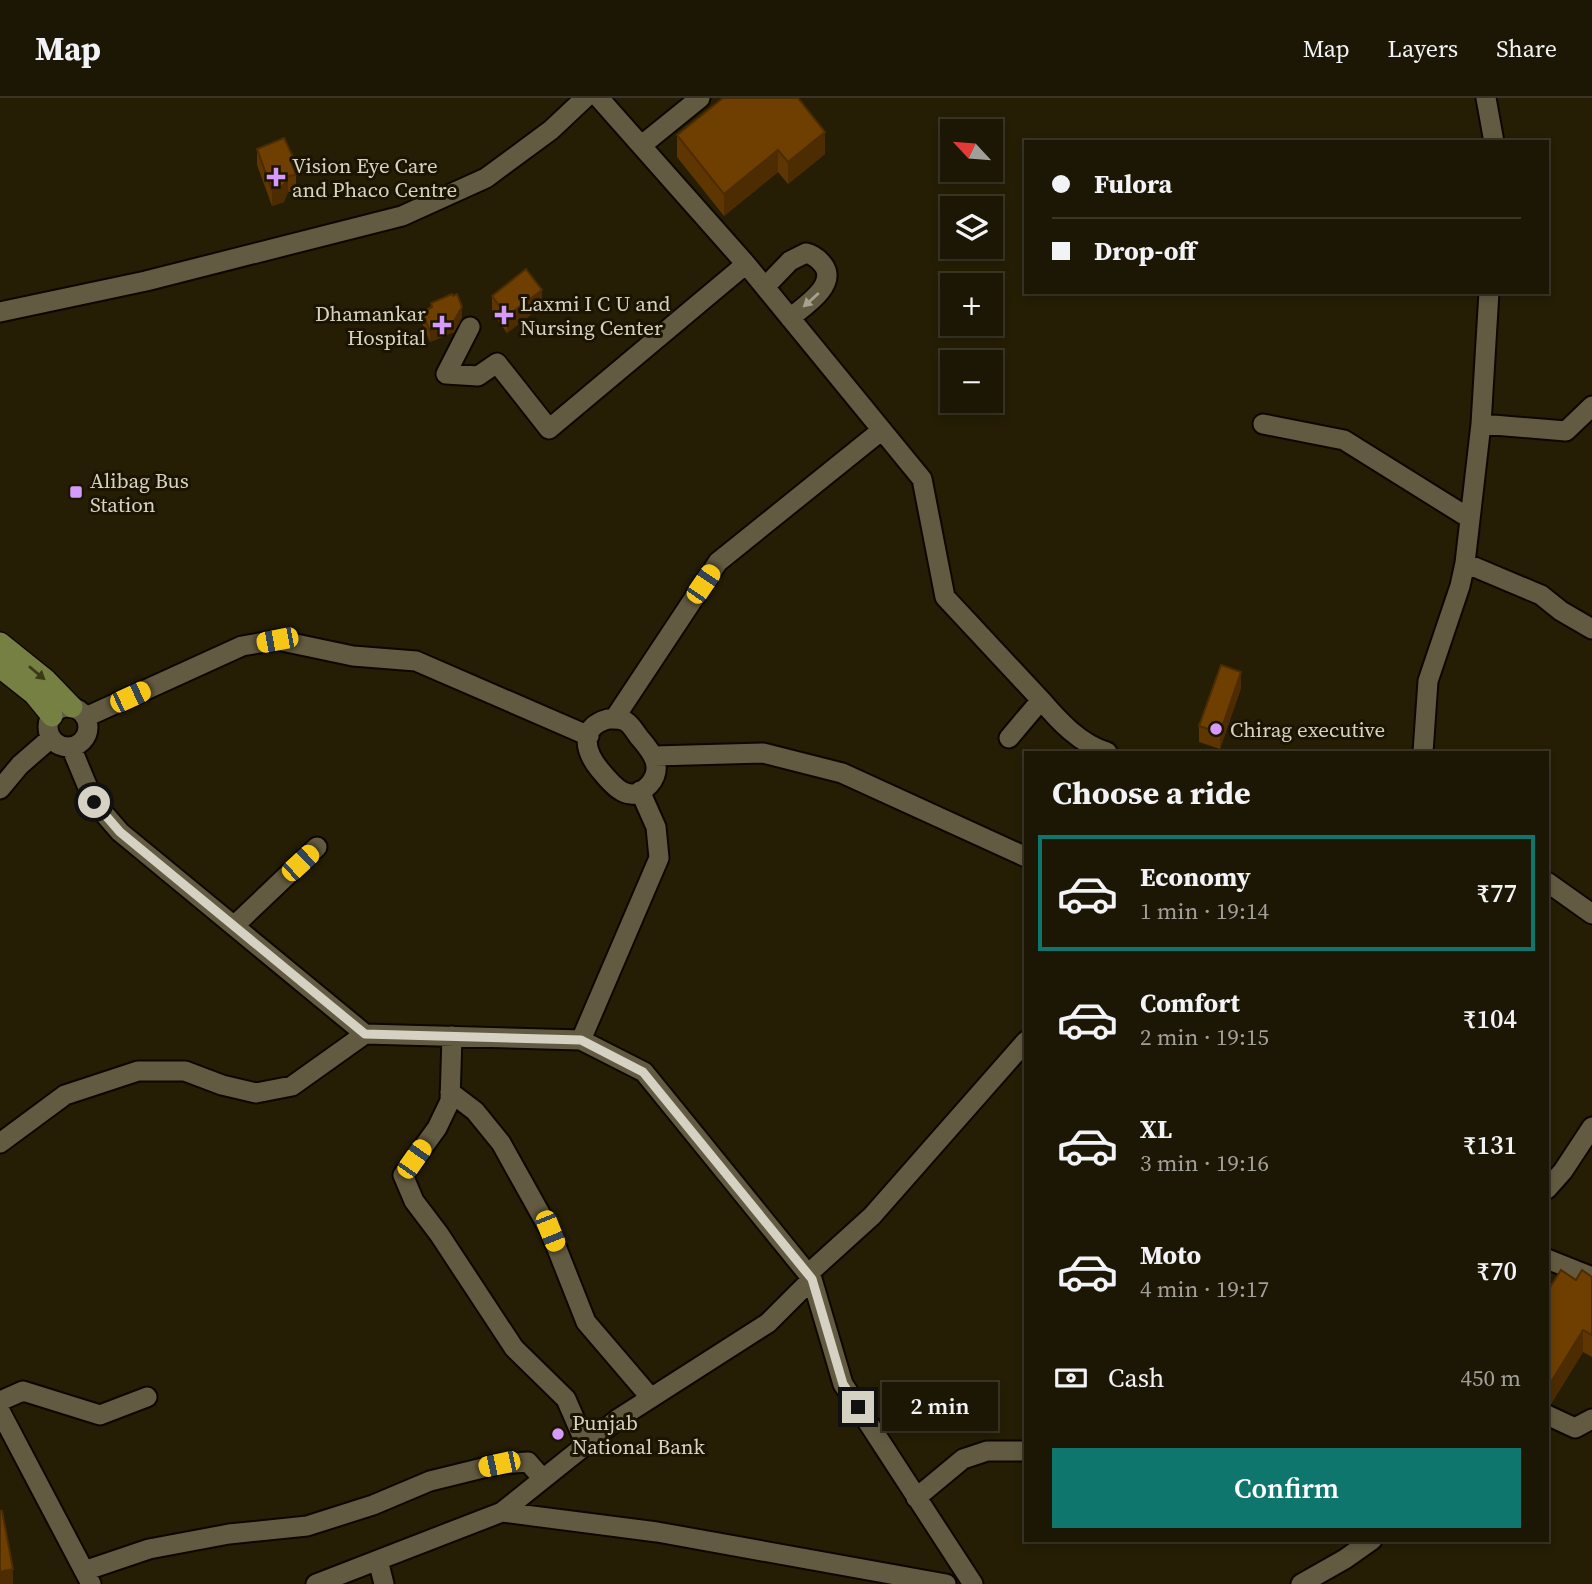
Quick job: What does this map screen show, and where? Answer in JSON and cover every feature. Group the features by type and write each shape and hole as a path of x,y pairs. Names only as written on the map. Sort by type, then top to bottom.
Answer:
{"main road":[{"path":"0,643 46,680 79,712"},
{"path":"0,667 34,694 52,716"}],"street":[{"path":"0,312 146,281 402,216 486,178 551,130 585,98"},
{"path":"600,98 746,264 922,479 945,597 1062,724 1088,743 1105,751"},
{"path":"642,145 700,98"},
{"path":"1486,98 1494,140"},
{"path":"765,287 790,261 806,253 814,256 826,269 827,280 819,293 790,318"},
{"path":"470,327 446,374 478,376 497,363 549,429 746,264"},
{"path":"1423,751 1428,681 1461,586 1465,563 1481,424 1489,294"},
{"path":"1481,424 1566,431 1592,406"},
{"path":"1263,424 1344,440 1469,518"},
{"path":"614,719 718,562 882,430"},
{"path":"1465,563 1541,595 1561,611 1592,629"},
{"path":"79,712 89,728 85,739 71,747 60,746 51,738 48,727 52,716 60,709 79,712 242,646 277,640 354,656 416,661 589,736"},
{"path":"1009,738 1041,700"},
{"path":"614,719 629,724 654,756 657,766 649,785 630,793 615,789 590,757 587,746 589,736 598,723 614,719"},
{"path":"0,789 20,765 51,738"},
{"path":"71,747 94,802 120,832 365,1034"},
{"path":"654,756 763,753 842,773 1024,857"},
{"path":"581,1040 659,858 656,827 640,791"},
{"path":"234,926 317,847"},
{"path":"1549,883 1592,914"},
{"path":"0,1143 65,1096 138,1071 185,1071 222,1085 256,1093 292,1086 365,1034 581,1040 643,1072 810,1276 843,1384 973,1584"},
{"path":"452,1037 450,1101 437,1128 403,1175 414,1201 439,1234 514,1348 566,1399 586,1445"},
{"path":"316,1584 502,1512 618,1419 768,1323 810,1276 872,1216 1024,1043"},
{"path":"450,1092 475,1111 501,1143 550,1231 586,1322 651,1398"},
{"path":"1549,1186 1563,1171 1592,1127"},
{"path":"1549,1260 1592,1277"},
{"path":"0,1401 23,1391 100,1415 147,1397"},
{"path":"0,1411 88,1577 149,1549 229,1534 307,1526 373,1504 429,1481 499,1464 528,1462 543,1479"},
{"path":"1549,1416 1575,1428 1592,1419"},
{"path":"916,1498 964,1459 987,1451 1024,1451"},
{"path":"502,1512 657,1532 946,1584"},
{"path":"1301,1584 1369,1542"},
{"path":"378,1560 384,1584"}],"building":[{"path":"723,98 798,98 825,132 788,162 778,150 724,194 677,135"},
{"path":"284,138 294,159 291,162 296,175 288,176 284,185 272,190 257,149"},
{"path":"526,269 542,290 507,316 492,296"},
{"path":"457,294 462,307 454,321 430,331 422,312 432,307 431,303"},
{"path":"1221,665 1241,672 1220,733 1199,726"},
{"path":"1561,1270 1576,1280 1582,1270 1592,1277 1592,1335 1583,1330 1551,1382 1549,1382 1549,1289"},
{"path":"0,1511 13,1569 0,1572"}],"place":[{"name":"Vision Eye Care and Phaco Centre","path":"276,177"},
{"name":"Laxmi I C U and Nursing Center","path":"504,315"},
{"name":"Dhamankar Hospital","path":"442,325"},
{"name":"Alibag Bus Station","path":"76,492"},
{"name":"Chirag executive","path":"1216,729"},
{"name":"Punjab National Bank","path":"558,1434"}],"route":[{"path":"94,802 120,832 365,1034 581,1040 643,1072 812,1279 843,1384 858,1407"}]}
